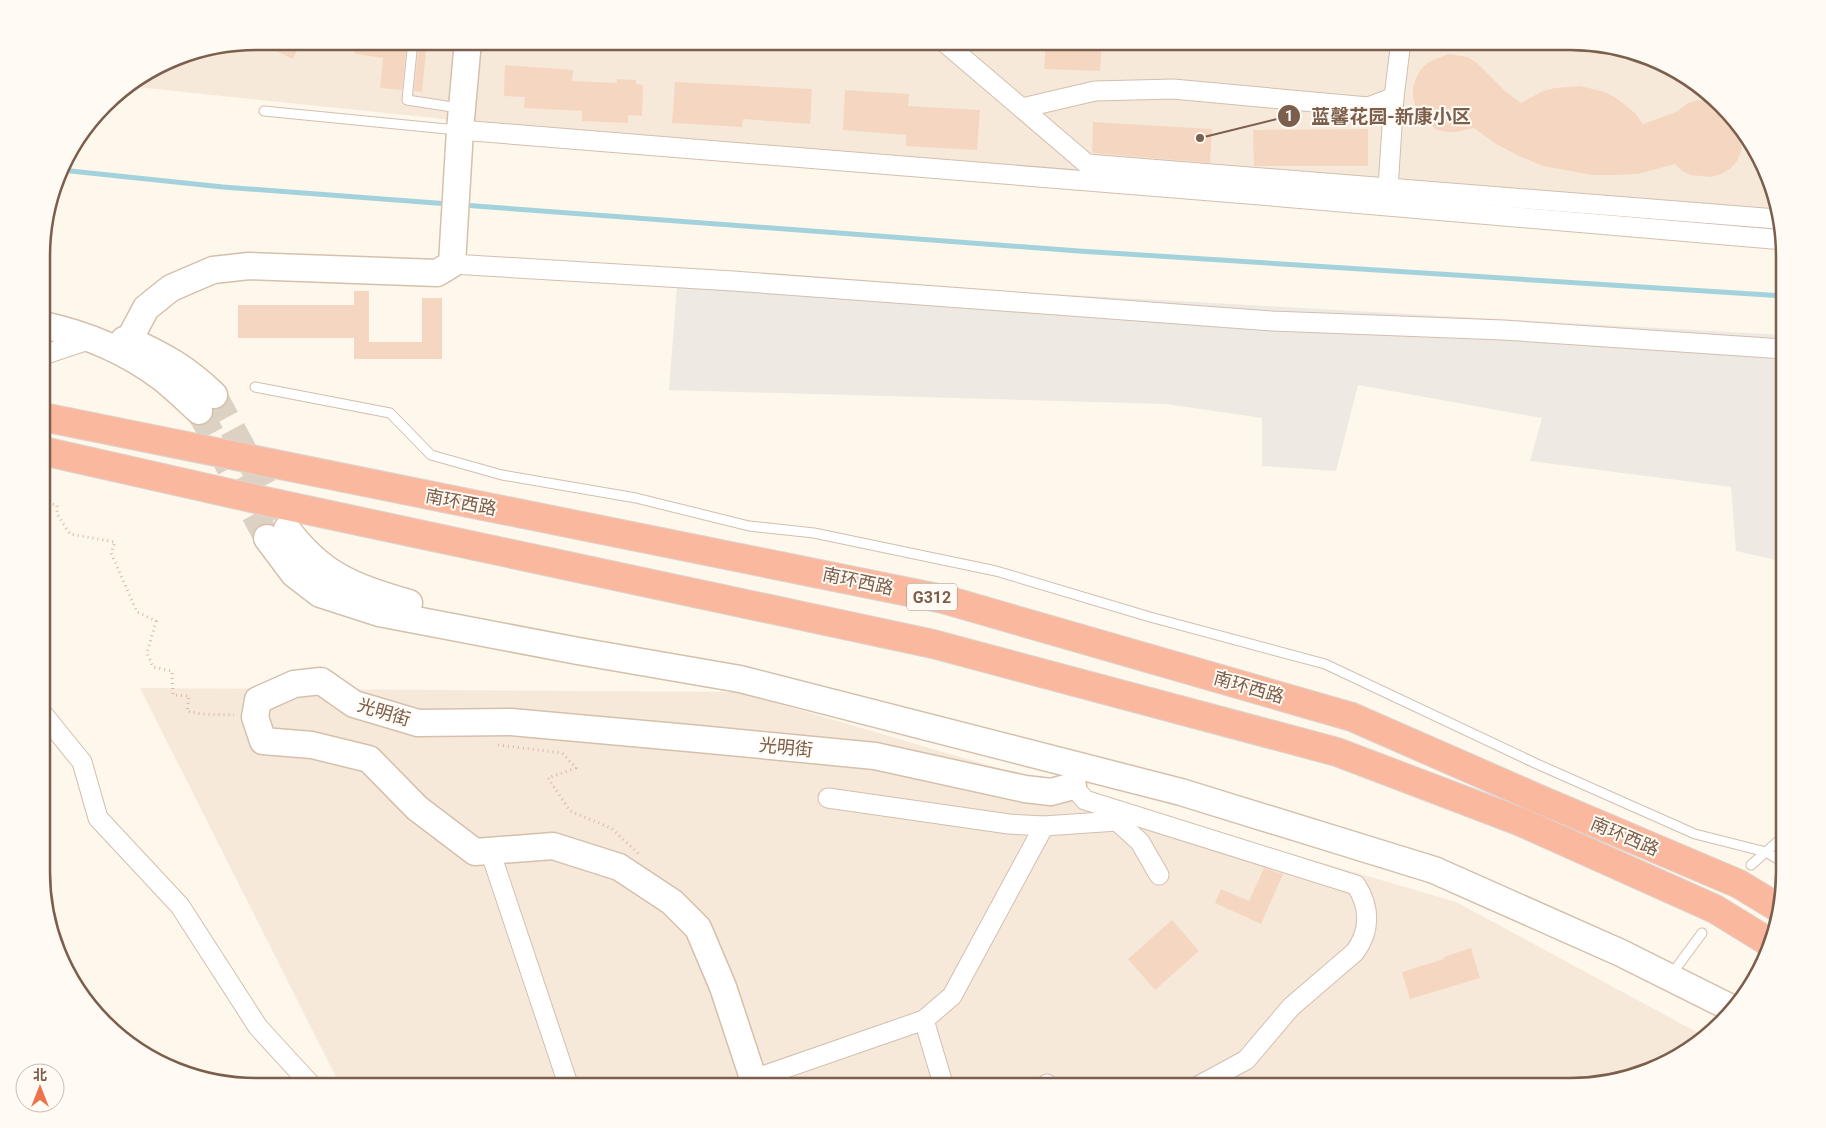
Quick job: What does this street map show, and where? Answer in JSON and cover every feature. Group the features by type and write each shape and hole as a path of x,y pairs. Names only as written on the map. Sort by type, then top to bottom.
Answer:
{"highway":[{"name":"南环西路","path":"50,419 943,599 1352,717 1739,884 1773,905"},
{"name":"南环西路","path":"50,453 260,500 933,644 1336,752 1521,822 1715,909 1764,939"}],"street":[{"path":"128,347 146,308 171,288 213,270 249,266 437,273 452,257 461,129 459,50"},
{"path":"954,50 1087,164 1388,188 1772,215"},
{"path":"1388,188 1394,97 1400,50"},
{"path":"1022,108 1095,91 1173,89 1368,106 1394,97"},
{"path":"461,129 1776,239"},
{"path":"452,257 733,281 1252,320 1503,330 1776,348"},
{"path":"53,327 91,339 128,347 162,378 206,403"},
{"path":"50,353 91,339"},
{"path":"277,534 294,574 320,594 379,613 578,651 740,679 1077,776 1181,792 1434,870 1622,953 1727,1006"},
{"name":"光明街","path":"255,717 258,700 294,684 321,681 354,704 418,723 511,722 699,738 874,756 1025,789 1051,792 1077,776"},
{"path":"255,717 263,741 312,745 369,759 418,808 475,852 554,846 619,867 672,902 698,928 723,987 753,1078"},
{"path":"50,723 82,762 98,818 180,906 258,1027 305,1078"},
{"path":"1077,776 1085,800 1119,817 1356,885 1364,900 1368,917 1367,926 1361,944 1355,952 1291,1007 1246,1060 1213,1078"},
{"path":"828,798 1009,824 1044,826 1119,817"},
{"path":"1119,817 1140,842 1159,875"},
{"path":"768,1078 924,1020 952,996 1044,826"},
{"path":"490,851 566,1078"},
{"path":"924,1020 942,1078"}],"lane":[{"path":"412,50 406,100 461,129"},
{"path":"264,112 461,129"},
{"path":"255,387 390,413 431,454 502,475 636,498 750,526 814,532 996,571 1150,617 1325,664 1536,764 1695,834 1766,852 1776,858"},
{"path":"1751,866 1776,843"},
{"path":"1669,977 1702,933"}],"path":[{"path":"50,504 57,505 57,514 70,534 115,542 111,553 137,612 156,621 147,653 153,667 172,671 173,695 189,696 187,710 201,714 255,717"},
{"path":"490,744 562,753 576,768 548,778 570,810 611,828 638,851 643,858"}],"shaded area":[{"path":"242,50 1584,50 1624,57 1661,71 1696,92 1716,110 1734,130 1755,165 1769,202 1775,232 530,128 138,87 165,71 190,61 215,54"},
{"path":"678,273 1776,335 1776,560 1736,551 1731,487 1530,461 1542,418 1358,385 1336,471 1262,466 1262,418 1166,404 669,390"},
{"path":"140,688 738,692 1456,902 1699,1033 1661,1057 1649,1062 1624,1071 1584,1078 336,1078"}],"building":[{"path":"274,50 297,50 293,59"},
{"path":"356,50 406,50 402,90 380,88 383,58 355,54"},
{"path":"418,50 426,50 422,92 414,91"},
{"path":"1045,50 1101,50 1100,71 1044,69"},
{"path":"1448,54 1468,57 1521,103 1543,91 1555,88 1580,86 1605,92 1635,113 1643,124 1676,112 1688,103 1698,100 1706,101 1734,130 1742,143 1741,152 1737,161 1730,169 1711,177 1691,175 1682,171 1675,164 1638,174 1615,175 1592,175 1543,166 1496,144 1474,128 1457,132 1437,130 1421,117 1413,98 1413,88 1421,69 1429,62"},
{"path":"505,65 573,70 572,81 617,83 617,79 636,80 636,84 643,85 642,116 628,115 628,123 582,121 582,111 524,108 525,97 504,96"},
{"path":"675,82 812,89 810,124 743,119 742,127 672,123"},
{"path":"845,90 909,94 908,106 980,110 977,150 906,146 906,135 843,130"},
{"path":"1093,122 1212,129 1210,163 1092,153"},
{"path":"1368,129 1368,166 1254,166 1253,130"},
{"path":"354,291 369,291 369,342 422,342 422,298 442,298 442,359 354,359 354,338 238,338 238,305 354,305"},
{"path":"1264,868 1283,874 1261,924 1215,903 1221,889 1249,901"},
{"path":"1172,920 1199,951 1155,990 1128,959"},
{"path":"1471,948 1480,978 1410,999 1402,972 1444,959 1444,957"}],"waterway":[{"path":"69,171 223,187 449,204"},
{"path":"462,205 1079,251 1776,295"}],"tunnel":[{"path":"214,395 280,517"},
{"path":"199,411 267,538"}],"place":[{"name":"蓝馨花园-新康小区","path":"1200,138"}]}
